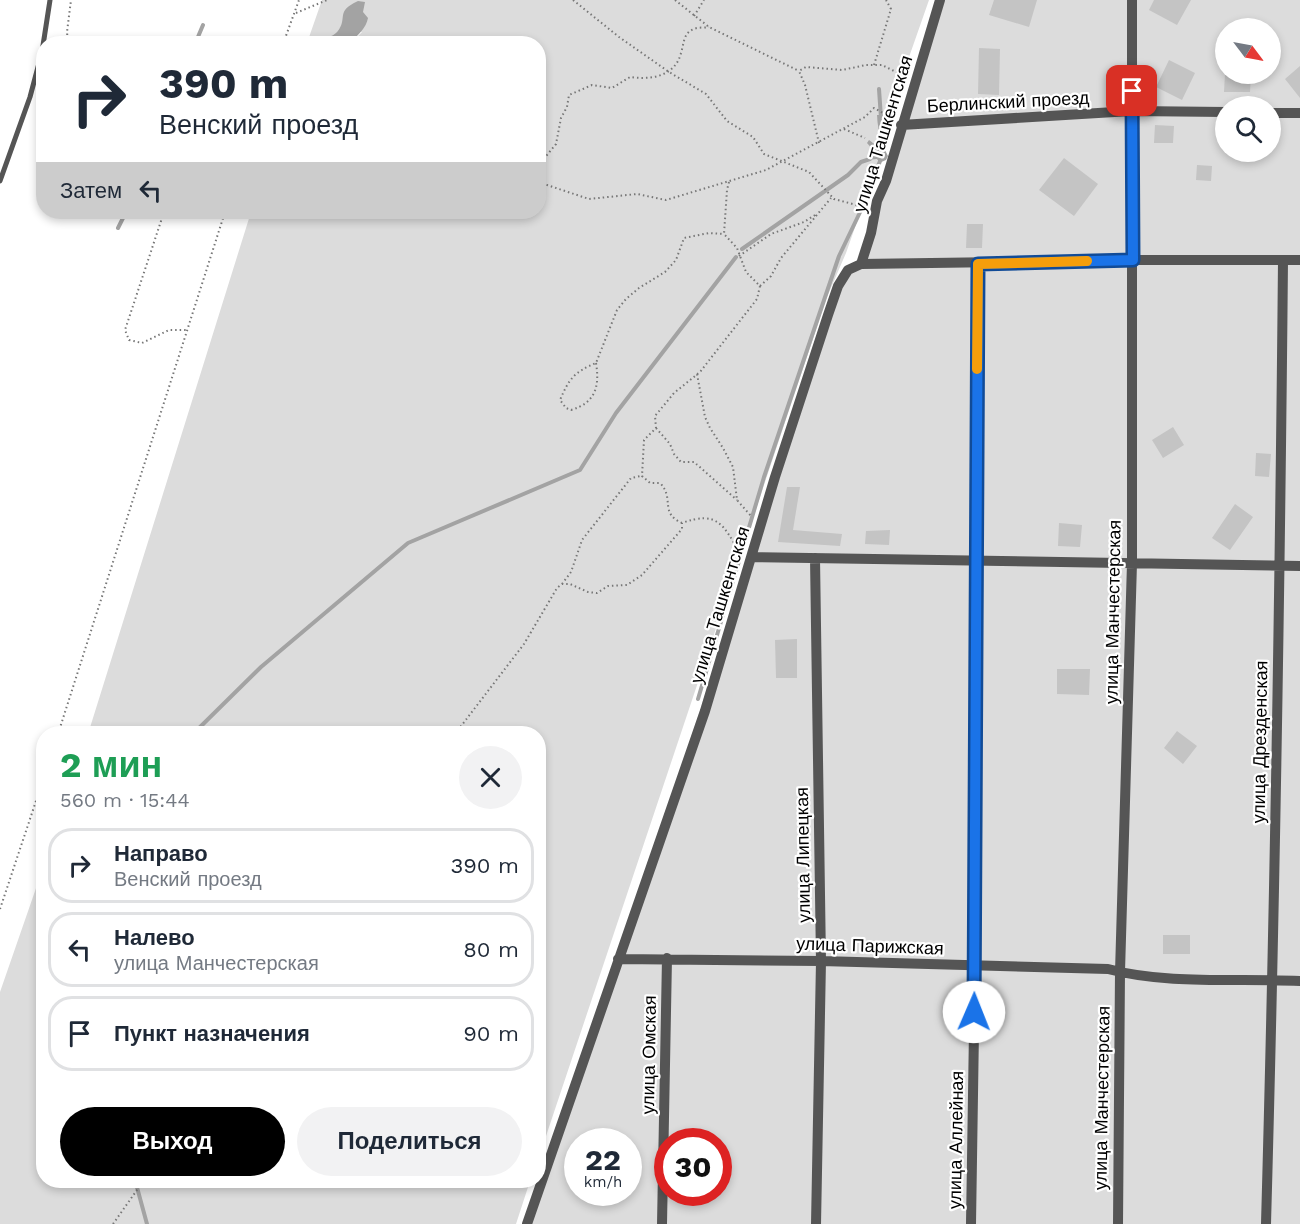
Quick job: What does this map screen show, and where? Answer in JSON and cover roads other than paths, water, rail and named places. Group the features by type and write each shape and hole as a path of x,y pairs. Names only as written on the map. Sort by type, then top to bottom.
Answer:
{"street":[{"name":"улица Ташкентская","path":"546,1169 705,711 753,557 775,477 838,286 848,270 861,264 940,0"},
{"name":"улица Манчестерская","path":"1118,1224 1120,972 1132,563 1132,0"},
{"name":"Берлинский проезд","path":"902,123 1131,111 1215,112"},
{"path":"1281,113 1300,113"},
{"name":"улица Дрезденская","path":"1266,1224 1273,980 1283,260"},
{"path":"861,264 1300,260"},
{"name":"улица Аллейная","path":"971,1224 975,965 978,264"},
{"path":"753,557 1300,566"},
{"name":"улица Липецкая","path":"815,558 821,961 816,1224"},
{"name":"улица Омская","path":"662,1224 667,958"},
{"name":"улица Парижская","path":"618,959 821,961 1108,969 1155,977 1300,981"},
{"name":"улица Ташкентская","path":"527,1224 539,1188"}],"lane":[{"path":"44,36 50,0"},
{"path":"0,181 36,74"}],"waterway":[{"path":"198,36 203,25"},
{"path":"879,89 881,118"},
{"path":"742,249 848,175 861,162 870,159"},
{"path":"698,699 764,477 839,256 863,206 880,161"},
{"path":"118,228 122,219"},
{"path":"201,726 261,667 408,543 580,470 616,413 736,257"},
{"path":"137,1188 147,1224"}]}
